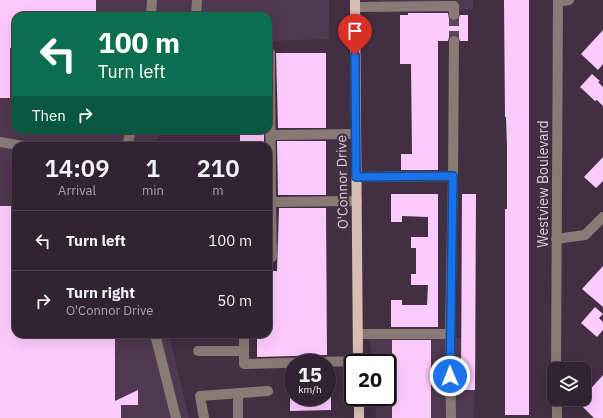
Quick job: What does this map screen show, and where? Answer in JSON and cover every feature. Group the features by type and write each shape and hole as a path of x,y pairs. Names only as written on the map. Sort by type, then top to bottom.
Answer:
{"main road":[{"name":"O'Connor Drive","path":"355,4 358,354"},
{"path":"359,406 359,418"}],"street":[{"path":"151,12 152,0"},
{"path":"196,12 197,0"},
{"path":"558,1 569,0"},
{"name":"Westview Boulevard","path":"556,362 558,1"},
{"path":"355,4 454,6 454,15"},
{"path":"451,418 450,334 454,41"},
{"path":"270,142 270,135 356,134"},
{"path":"0,142 12,144"},
{"path":"356,177 453,176"},
{"path":"272,202 357,201"},
{"path":"556,240 585,235 603,217"},
{"path":"358,334 450,334"},
{"path":"156,338 176,418"},
{"path":"244,338 244,364 344,362"},
{"path":"198,352 244,351"},
{"path":"204,418 200,396 268,391"},
{"path":"238,393 238,418"},
{"path":"557,406 557,418"}],"shaded area":[{"path":"0,0 329,0 329,39 272,41 272,12 12,12 12,134 160,134 155,142 12,142 12,338 170,338 189,418 0,418"},
{"path":"377,0 473,0 473,10 376,13"},
{"path":"370,338 477,338 474,418 376,418 375,406 396,406 396,354 371,354"}],"building":[{"path":"0,0 96,0 96,12 12,12 10,98 0,98"},
{"path":"504,0 529,0 529,415 505,415 505,209 507,209 507,146 505,117"},
{"path":"408,13 448,13 449,19 454,21 458,20 460,15 468,15 468,41 460,41 458,36 454,35 449,37 448,41 438,41 438,170 401,170 401,154 412,154 411,64 400,64 400,15 408,15"},
{"path":"603,30 603,64 598,70 581,54"},
{"path":"276,53 326,53 326,128 278,128"},
{"path":"592,74 600,81 598,82 603,87 603,106 597,100 595,101 580,87"},
{"path":"240,134 264,134 264,142 240,142"},
{"path":"277,141 326,141 326,195 278,195"},
{"path":"603,157 603,181 596,188 584,177"},
{"path":"391,194 438,194 438,327 391,327 391,300 402,300 402,305 427,305 428,285 411,285 411,274 416,274 416,248 411,248 411,237 428,237 428,217 402,216 402,222 391,222"},
{"path":"462,194 476,194 475,390 461,390"},
{"path":"0,206 12,206 12,338 115,338 115,401 138,390 138,405 121,405 121,418 0,418"},
{"path":"279,208 326,208 327,354 284,354 284,356 257,357 257,338 272,338 272,271 277,271"},
{"path":"603,266 603,307 582,289"},
{"path":"595,307 603,314 599,318 603,322 603,330 597,337 581,323"},
{"path":"392,340 431,340 431,418 392,418 392,406 396,406 396,354 392,354"},
{"path":"603,375 603,418 594,418 582,406 591,406 591,388"},
{"path":"290,406 331,406 331,410 290,411"}],"tunnel":[{"path":"454,15 454,41"}],"route":[{"path":"355,55 356,177 453,176 450,376"}]}
